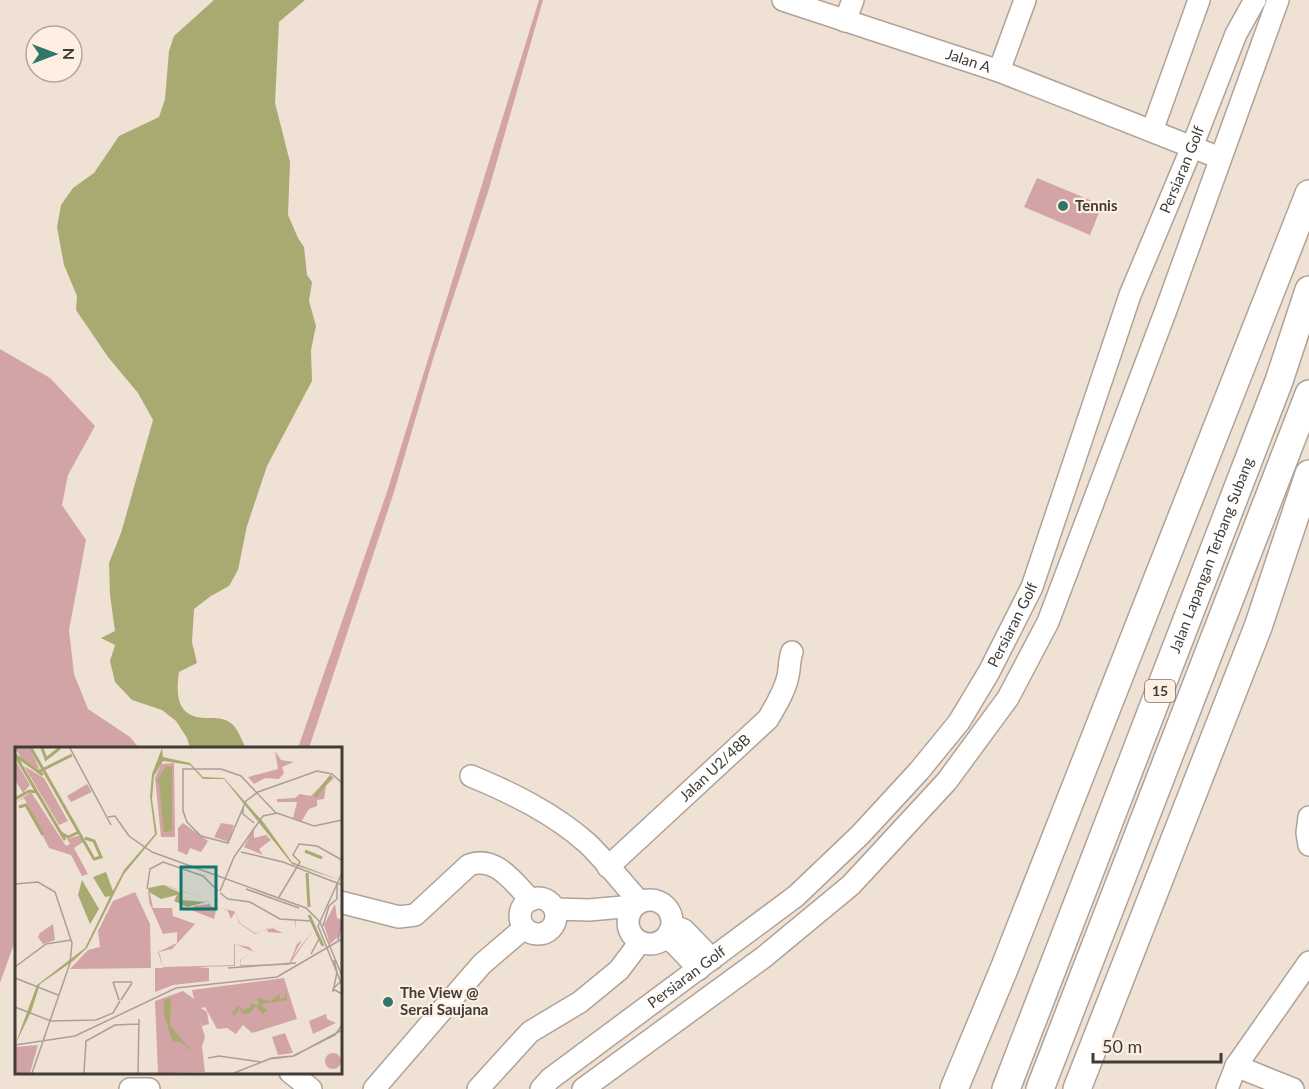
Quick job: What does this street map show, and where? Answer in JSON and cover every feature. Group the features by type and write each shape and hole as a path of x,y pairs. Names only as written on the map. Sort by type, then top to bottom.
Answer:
{"main road":[{"path":"954,1089 1004,969 1309,194"},
{"name":"Jalan Lapangan Terbang Subang","path":"1006,1089 1279,381 1309,290"},
{"name":"15","path":"1041,1089 1309,394"},
{"path":"1077,1089 1258,627 1309,474"}],"street":[{"name":"Jalan A","path":"783,0 999,71 1220,158"},
{"path":"845,21 853,0"},
{"path":"999,71 1025,0"},
{"path":"1152,131 1199,0"},
{"name":"Persiaran Golf","path":"541,1089 550,1079 796,896 860,835 919,771 959,722 989,672 1032,587 1130,295 1236,34 1255,0"},
{"name":"Persiaran Golf","path":"582,1089 795,933 851,885 947,781 1008,698 1048,622 1166,310 1278,0"},
{"name":"Jalan U2/48B","path":"608,867 768,719 783,692 789,674 789,659 792,652"},
{"path":"919,771 932,772 947,781"},
{"path":"471,776 513,793 547,813 587,843 608,867 634,909 630,933 640,942 653,944 669,931 684,930 706,964"},
{"path":"1309,818 1307,833 1309,845"},
{"path":"342,903 399,917 415,915 469,865 476,863 492,864 499,868 531,900"},
{"path":"537,898 547,901 555,915 554,926 545,933 534,934 524,928 521,923 520,912 531,900 537,898"},
{"path":"555,915 634,909 646,900 660,902 670,912 669,931"},
{"path":"374,1089 482,964 524,928"},
{"path":"478,1089 530,1032 580,1002 619,970 640,942"},
{"path":"1227,1089 1236,1066 1309,962"},
{"path":"1236,1066 1293,1089"},
{"path":"292,1074 311,1089"},
{"path":"130,1089 149,1089"}],"shaded area":[{"path":"214,0 305,0 279,22 275,103 290,162 288,215 304,247 307,275 312,282 309,301 316,326 311,350 312,381 267,466 247,526 238,570 229,586 194,609 192,642 197,663 179,672 178,680 178,696 188,713 204,718 226,720 236,729 245,747 190,747 187,738 176,721 162,710 132,700 115,682 110,661 115,645 101,638 115,631 110,595 109,563 121,533 153,420 138,393 108,357 76,310 77,296 64,265 57,227 61,205 73,188 94,173 119,136 159,117 165,99 169,51 174,36"},
{"path":"539,0 543,0 489,189 433,359 394,492 309,747 298,747 387,492"},
{"name":"Tennis","path":"1037,178 1102,205 1090,235 1024,207"},
{"path":"0,349 50,378 95,426 68,475 62,505 86,540 69,630 74,674 88,709 130,737 138,747 15,747 15,944 0,983"}],"place":[{"name":"Tennis","path":"1063,206"},
{"name":"The View @ Serai Saujana","path":"388,1002"}]}
